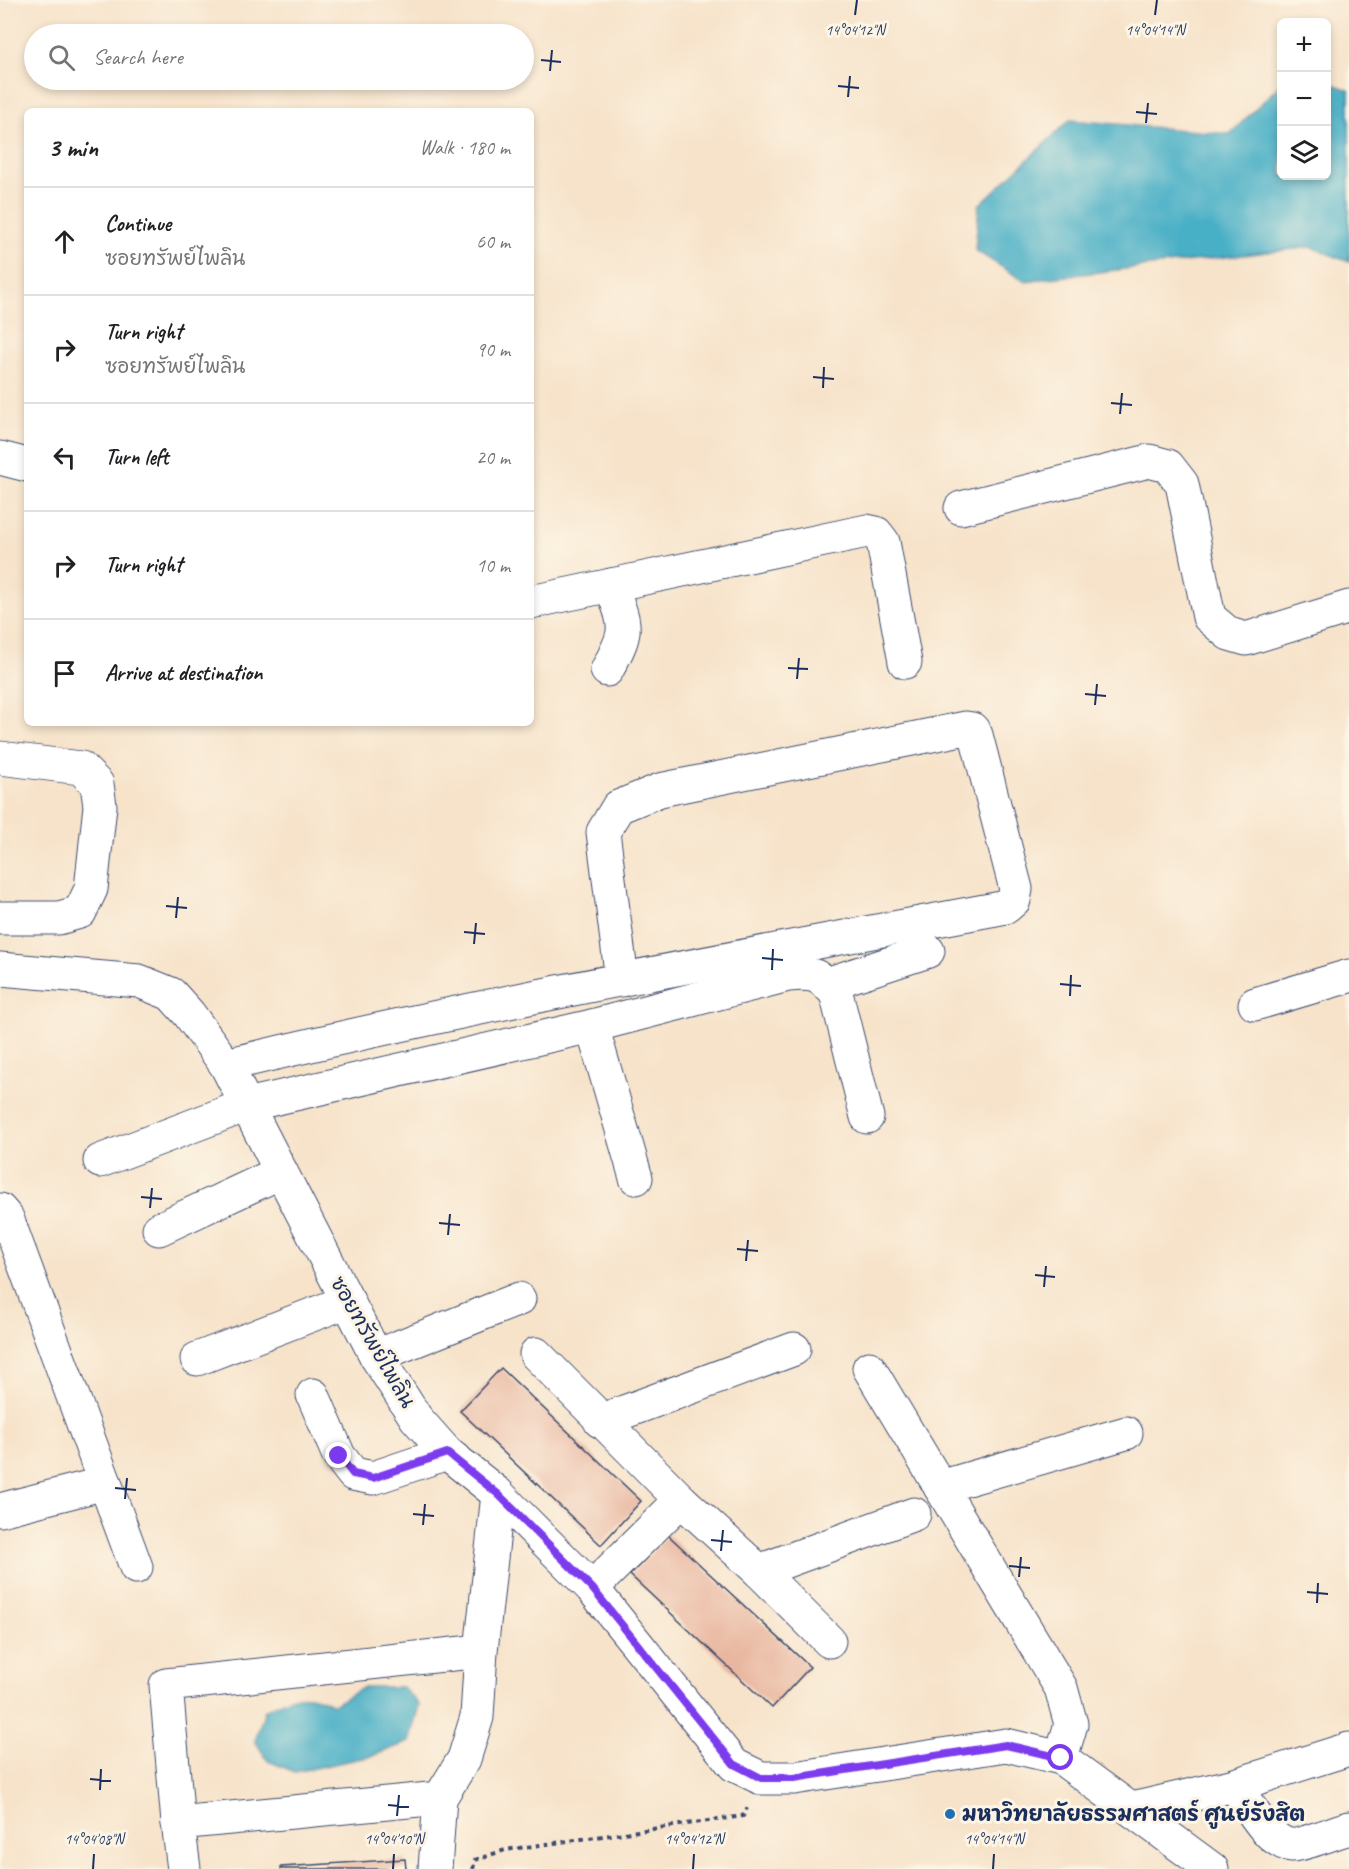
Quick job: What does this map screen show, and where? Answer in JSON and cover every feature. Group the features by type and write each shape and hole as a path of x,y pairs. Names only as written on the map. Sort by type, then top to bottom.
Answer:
{"street":[{"path":"0,458 24,464"},
{"path":"961,508 1149,461 1168,466 1182,484 1209,617 1229,634 1246,639 1349,607"},
{"path":"534,601 867,531 876,533 883,542 905,662"},
{"path":"607,670 624,633 624,620 611,585"},
{"path":"226,1065 441,1016 1006,908 1014,900 1016,889 976,735 972,729 966,728 660,790 618,807 603,832 622,980"},
{"path":"0,758 81,768 97,784 100,806 91,889 80,912 59,918 0,918"},
{"path":"827,984 928,951"},
{"name":"ซอยทรัพย์ไพลิน","path":"0,969 139,981 171,994 189,1014 226,1065 376,1356 416,1418 447,1453 498,1494 592,1588 734,1764 761,1778 794,1778 1006,1745 1061,1758 1212,1869"},
{"path":"100,1161 247,1105 592,1026 789,975 808,974 822,978 836,993 867,1117"},
{"path":"1255,1004 1349,976"},
{"path":"592,1026 636,1178"},
{"path":"159,1229 281,1172"},
{"path":"0,1210 7,1218 136,1567"},
{"path":"376,1356 519,1299"},
{"path":"197,1359 348,1301"},
{"path":"600,1420 794,1349"},
{"path":"537,1354 681,1500 759,1571 829,1641"},
{"path":"869,1368 1061,1688 1071,1724 1061,1758"},
{"path":"313,1395 339,1456 353,1474 373,1478 447,1453"},
{"path":"940,1487 1126,1433"},
{"path":"0,1510 105,1483"},
{"path":"435,1869 440,1798 464,1759 477,1717 481,1651 498,1494"},
{"path":"592,1588 681,1500"},
{"path":"759,1571 914,1514"},
{"path":"184,1869 166,1685 481,1651"},
{"path":"1132,1809 1235,1785 1349,1749"},
{"path":"1235,1785 1268,1833 1281,1841 1292,1845 1349,1828"},
{"path":"178,1823 440,1798"}],"path":[{"path":"473,1869 476,1860 505,1851 743,1816 761,1778"}],"water":[{"path":"1331,83 1349,90 1349,262 1311,247 1024,281 975,250 979,205 1070,120 1230,134 1277,88 1277,180 1331,180"},
{"path":"364,1687 402,1687 419,1705 409,1742 372,1756 295,1772 268,1761 255,1741 265,1710 275,1705 291,1698 306,1696 333,1705"}],"building":[{"path":"501,1368 641,1501 601,1545 460,1411"},
{"path":"668,1535 810,1667 772,1708 630,1575"},
{"path":"405,1859 406,1869 281,1869 281,1867"}],"place":[{"name":"มหาวิทยาลัยธรรมศาสตร์ ศูนย์รังสิต","path":"950,1814"}],"route":[{"path":"339,1456 353,1474 373,1478 447,1453 498,1494 592,1588 734,1764 761,1778 794,1778 1006,1745 1061,1758"}]}
